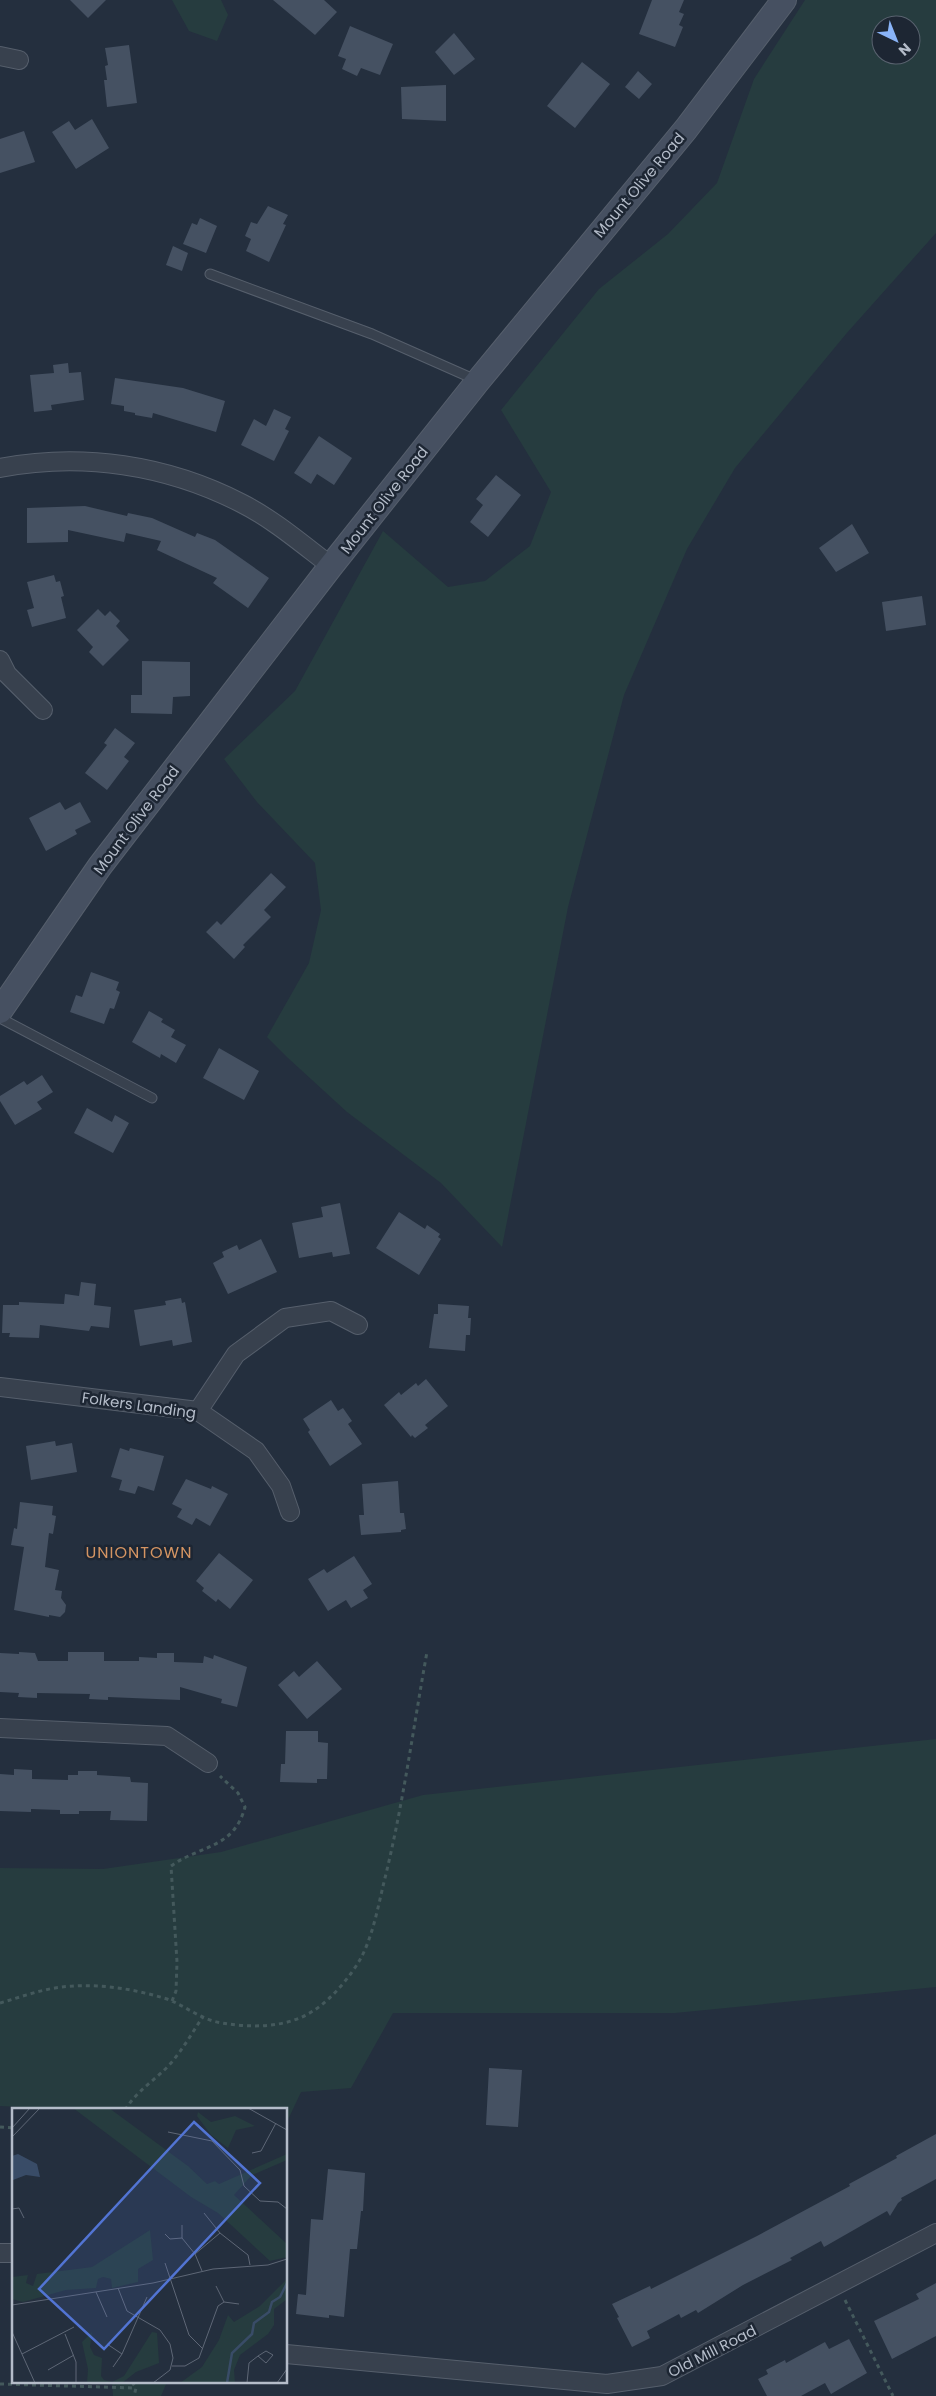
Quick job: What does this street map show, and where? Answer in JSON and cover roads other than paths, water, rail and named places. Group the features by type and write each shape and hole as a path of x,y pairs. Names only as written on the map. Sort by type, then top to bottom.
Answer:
{"street":[{"name":"Mount Olive Road","path":"0,1011 100,866 331,566 478,381 686,129 784,0"},
{"path":"0,56 19,60"},
{"path":"0,468 48,461 96,462 123,464 173,475 242,503 275,524 331,566"},
{"path":"0,660 7,674 43,710"},
{"path":"198,1411 236,1354 285,1318 331,1311 358,1325"},
{"name":"Folkers Landing","path":"0,1387 198,1411 256,1451 281,1486 290,1512"},
{"path":"0,1728 166,1736 208,1763"},
{"name":"Old Mill Road","path":"288,2354 607,2384 662,2376 838,2286 936,2233"}],"lane":[{"path":"210,274 372,334 478,381"},
{"path":"0,1018 152,1098"}],"district":[{"name":"UNIONTOWN","path":"139,1552"}]}
